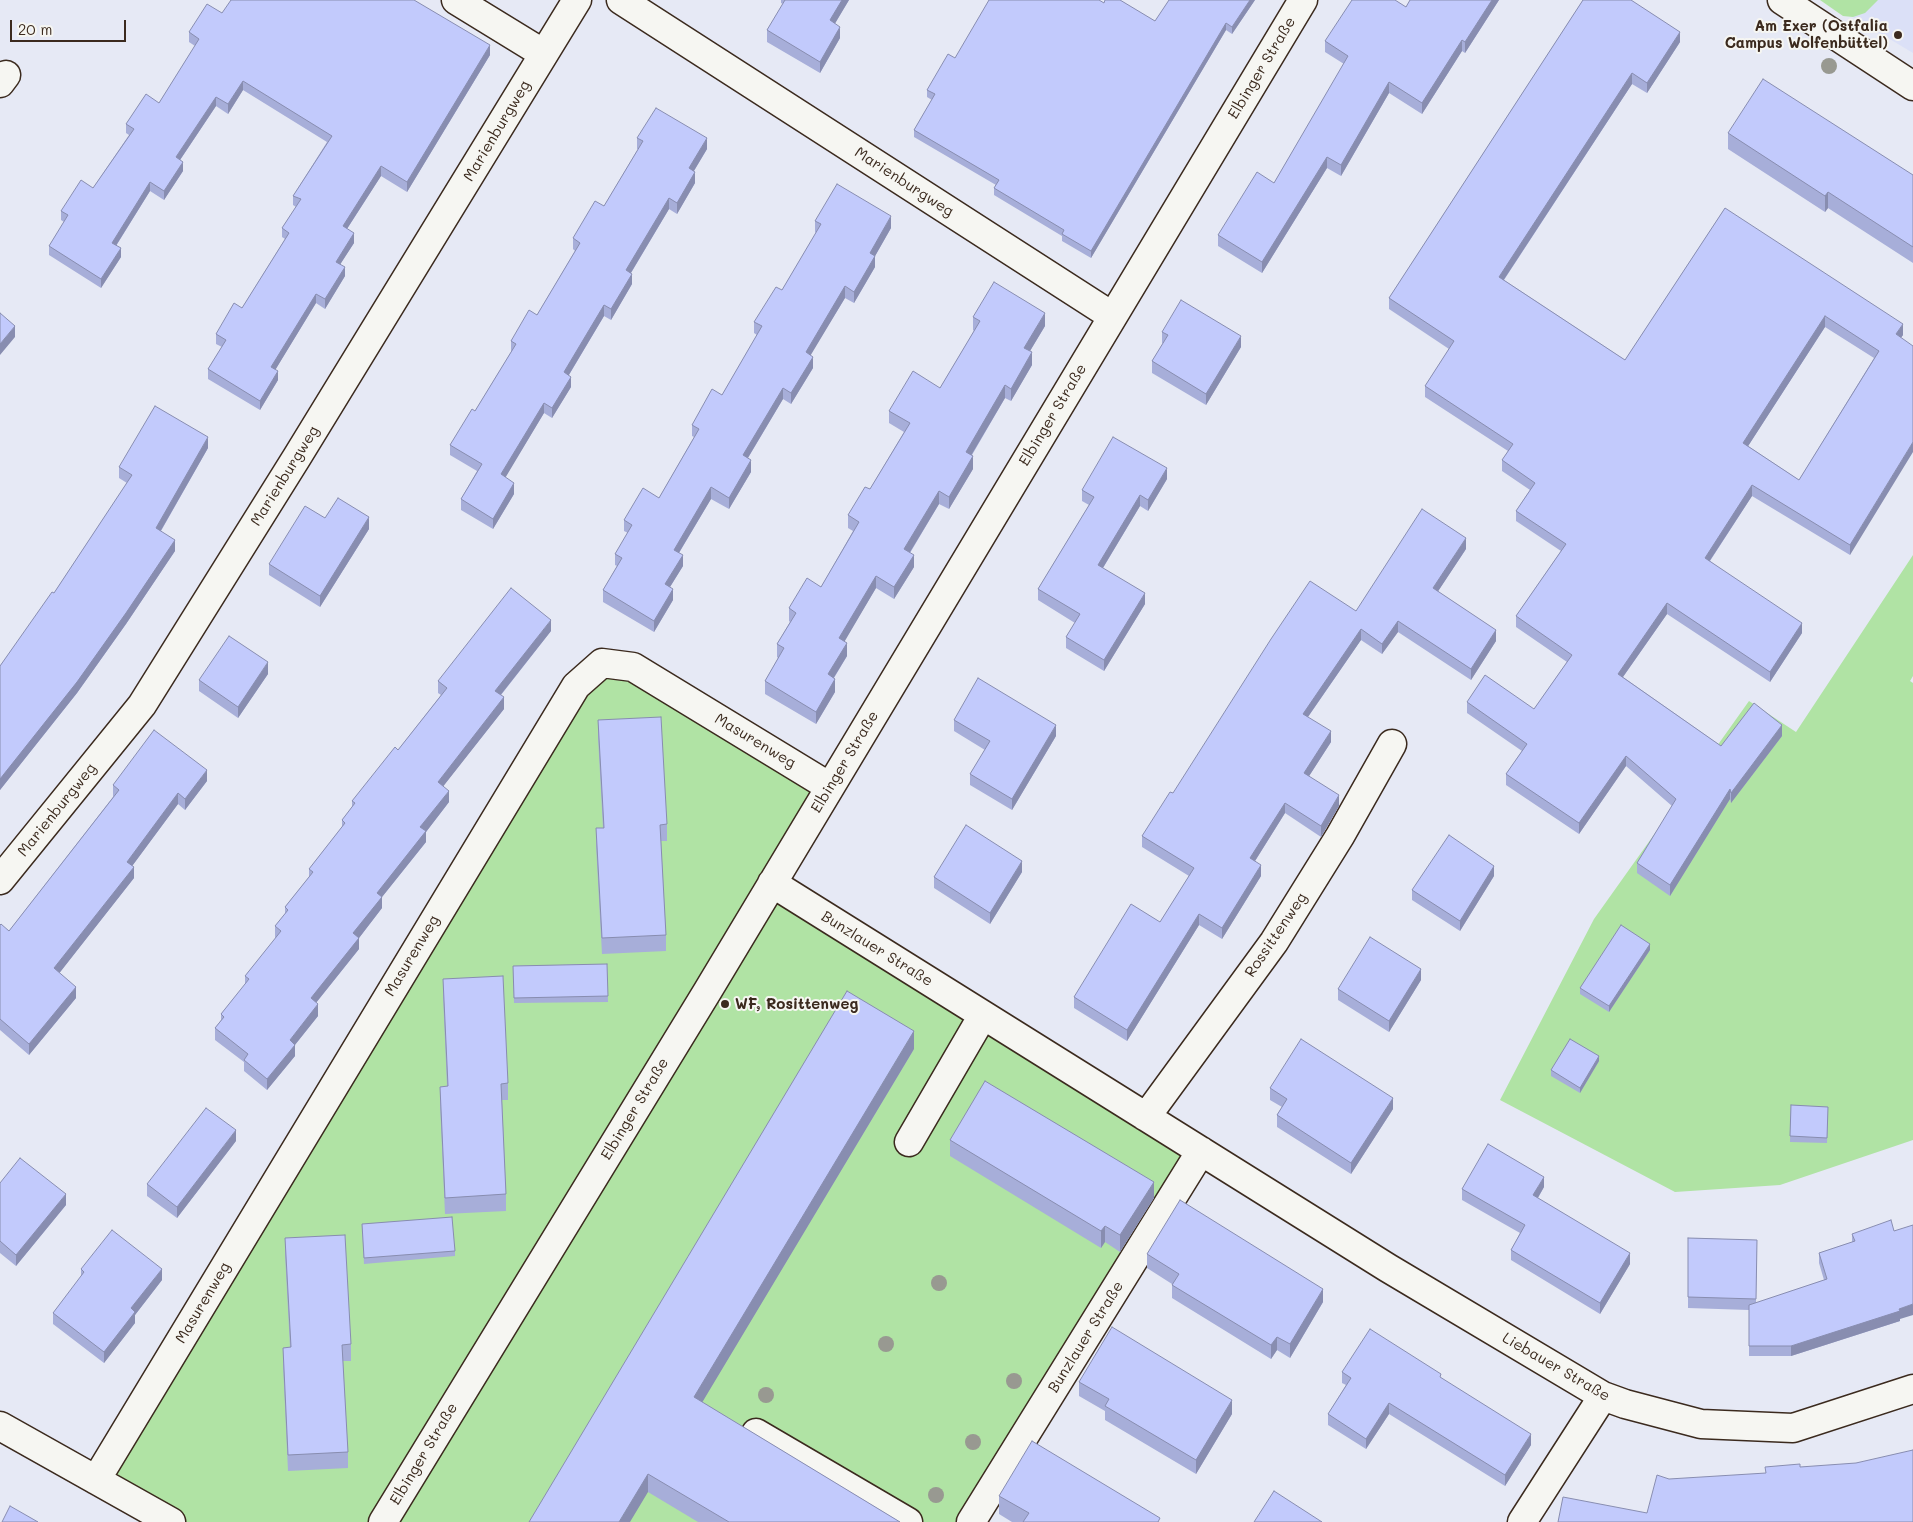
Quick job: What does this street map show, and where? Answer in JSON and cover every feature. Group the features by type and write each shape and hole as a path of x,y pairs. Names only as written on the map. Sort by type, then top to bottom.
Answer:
{"street":[{"path":"456,0 544,54"},
{"name":"Marienburgweg","path":"0,880 142,705 297,457 577,0"},
{"name":"Marienburgweg","path":"621,0 1112,316"},
{"name":"Elbinger Straße","path":"382,1522 772,883 1303,0"},
{"path":"1782,0 1913,86"},
{"name":"Masurenweg","path":"96,1480 576,686 602,663 633,667 830,787"},
{"name":"Rossittenweg","path":"1146,1117 1274,942 1340,836 1392,744"},
{"name":"Bunzlauer Straße","path":"772,883 1388,1268"},
{"path":"909,1142 983,1015"},
{"name":"Bunzlauer Straße","path":"971,1522 1201,1151"},
{"name":"Liebauer Straße","path":"1388,1268 1602,1396 1624,1404 1701,1424 1793,1428 1913,1389"},
{"path":"1522,1522 1602,1396"},
{"path":"0,1426 171,1522"},
{"path":"756,1433 908,1522"}],"shaded area":[{"name":"Am Exer (Ostfalia Campus Wolfenbüttel)","path":"1824,0 1913,0 1913,53 1853,17"}],"green space":[{"path":"1820,0 1878,0 1865,13 1853,17 1843,16"},
{"path":"1913,555 1913,676 1910,681 1913,683 1913,1140 1780,1185 1675,1192 1500,1100 1594,919 1749,701 1796,732"},
{"path":"602,663 830,787 772,883 1201,1151 971,1522 171,1522 96,1480"}],"building":[{"path":"231,0 414,0 490,45 407,182 381,166 343,226 354,233 336,262 345,267 325,299 316,294 271,367 278,371 260,401 208,369 226,340 216,334 234,303 242,308 289,233 282,228 301,199 293,196 332,136 243,81 228,104 216,97 176,157 183,162 164,191 150,182 112,243 121,248 101,279 49,246 68,215 61,211 81,180 93,188 134,129 126,124 146,94 159,103 199,39 189,32 207,4 222,13"},
{"path":"785,0 842,0 830,20 840,27 820,62 767,30"},
{"path":"989,0 1099,0 1104,3 1105,0 1120,0 1155,21 1169,0 1250,0 1232,27 1226,23 1091,251 1062,234 1064,230 994,188 999,180 914,130 935,94 927,90 948,54 955,58"},
{"path":"1352,0 1395,0 1406,7 1410,0 1492,0 1465,42 1462,40 1422,103 1389,82 1341,165 1327,157 1262,262 1218,235 1257,172 1274,183 1348,56 1325,41"},
{"path":"1583,0 1631,0 1680,32 1647,83 1632,73 1499,277 1625,360 1725,208 1903,324 1896,334 1913,346 1913,442 1850,545 1752,485 1705,558 1802,623 1770,672 1667,603 1618,674 1721,746 1754,703 1782,725 1731,793 1730,789 1670,885 1637,863 1676,799 1626,756 1579,823 1506,774 1527,744 1467,702 1485,675 1534,709 1572,655 1516,616 1566,544 1516,511 1535,483 1502,460 1513,444 1425,386 1454,341 1389,298","holes":["1825,316 1879,351 1799,480 1743,443"]},
{"path":"1763,79 1913,175 1913,247 1828,192 1825,196 1728,133"},
{"path":"656,108 707,138 689,168 695,172 677,203 669,198 626,270 632,274 611,309 604,305 564,372 571,377 552,408 544,403 501,474 514,483 493,519 461,499 482,464 450,445 472,409 475,411 516,344 511,341 529,310 537,315 580,243 573,238 595,201 604,206 643,141 637,138"},
{"path":"837,184 891,216 870,253 875,256 854,292 845,286 806,352 813,357 791,393 783,388 743,455 751,460 729,498 711,487 674,550 683,555 665,584 673,589 654,621 603,590 622,558 615,554 632,525 624,520 643,488 659,498 699,429 692,425 712,389 722,395 762,326 754,322 776,287 782,290 821,224 815,221"},
{"path":"994,282 1045,313 1024,348 1032,352 1011,389 1005,385 966,452 973,456 949,497 939,491 904,549 914,555 894,587 876,576 839,638 847,643 828,674 835,679 816,712 765,681 784,648 777,644 796,613 789,608 807,578 821,587 859,522 848,515 865,487 870,489 910,423 889,411 913,371 940,388 980,321 973,317"},
{"path":"1181,300 1241,336 1206,394 1152,361 1168,335 1162,332"},
{"path":"0,313 15,326 0,344"},
{"path":"155,406 208,437 156,528 175,540 77,682 0,779 0,666 52,592 54,593 132,475 119,467"},
{"path":"1113,437 1167,468 1148,500 1140,495 1098,565 1145,593 1104,660 1066,637 1080,614 1038,589 1094,497 1082,490"},
{"path":"338,498 369,517 320,596 269,564 305,506 325,518"},
{"path":"1422,509 1466,538 1433,588 1496,630 1471,669 1398,621 1382,644 1361,629 1303,714 1331,731 1304,773 1339,795 1321,826 1285,803 1250,858 1261,865 1222,928 1199,914 1127,1030 1074,997 1131,904 1160,922 1194,868 1142,836 1170,792 1173,793 1310,581 1356,611"},
{"path":"511,588 551,620 495,691 504,697 438,782 449,791 420,827 426,831 377,893 382,897 353,933 359,938 311,998 318,1004 290,1040 295,1045 267,1079 244,1060 248,1054 215,1028 224,1017 221,1014 249,979 245,976 281,931 275,926 288,910 285,907 313,872 309,869 345,823 342,820 355,803 352,801 395,747 398,750 447,688 438,681"},
{"path":"229,636 268,662 238,707 199,680"},
{"path":"978,678 1056,725 1012,799 970,774 990,741 954,720"},
{"path":"661,717 667,824 660,825 666,935 602,938 596,828 604,828 598,720"},
{"path":"154,730 207,770 185,799 178,793 127,862 134,867 54,968 76,987 29,1044 0,1019 0,925 9,931 119,790 113,785"},
{"path":"966,825 1022,861 990,913 934,877"},
{"path":"1449,835 1494,866 1460,921 1412,890"},
{"path":"1621,925 1650,944 1609,1006 1580,988"},
{"path":"1370,937 1421,969 1389,1021 1338,989"},
{"path":"607,964 608,996 514,998 513,966"},
{"path":"503,976 508,1083 501,1084 506,1194 445,1198 440,1087 448,1086 443,979"},
{"path":"847,991 914,1031 694,1397 900,1522 729,1522 648,1474 619,1522 529,1522"},
{"path":"1301,1039 1393,1098 1351,1163 1277,1115 1287,1099 1270,1088"},
{"path":"1570,1039 1599,1056 1580,1088 1551,1070"},
{"path":"985,1081 1154,1182 1120,1235 1105,1226 1101,1231 950,1140"},
{"path":"1791,1105 1828,1107 1827,1138 1790,1136"},
{"path":"206,1108 236,1130 177,1207 147,1184"},
{"path":"1488,1144 1544,1177 1533,1195 1630,1253 1600,1303 1511,1250 1525,1225 1462,1189"},
{"path":"20,1158 66,1194 16,1255 0,1241 0,1183"},
{"path":"1180,1200 1323,1289 1290,1344 1277,1337 1271,1345 1172,1285 1179,1274 1147,1254"},
{"path":"452,1217 455,1251 364,1258 362,1224"},
{"path":"1891,1220 1894,1231 1913,1225 1913,1304 1899,1309 1900,1311 1791,1346 1749,1346 1749,1305 1827,1279 1819,1253 1855,1241 1852,1234"},
{"path":"112,1230 162,1269 131,1308 135,1312 104,1352 53,1313 84,1272 81,1269"},
{"path":"345,1235 351,1344 342,1345 348,1452 288,1455 283,1348 291,1347 285,1238"},
{"path":"1688,1238 1757,1240 1756,1299 1688,1297"},
{"path":"1112,1327 1232,1400 1196,1460 1105,1406 1109,1399 1079,1382"},
{"path":"1370,1329 1441,1374 1440,1377 1531,1434 1505,1475 1389,1403 1366,1439 1328,1414 1351,1378 1342,1372"},
{"path":"1032,1441 1160,1518 1158,1522 1023,1522 1029,1513 999,1496"},
{"path":"1913,1450 1913,1522 1558,1522 1563,1497 1647,1513 1657,1475 1669,1479 1766,1473 1765,1467 1800,1464 1800,1467 1856,1463"},
{"path":"1274,1491 1322,1522 1254,1522"},
{"path":"10,1506 38,1522 2,1522"}],"place":[{"name":"Am Exer (Ostfalia Campus Wolfenbüttel)","path":"1898,35"},
{"name":"WF, Rosittenweg","path":"725,1004"}]}
